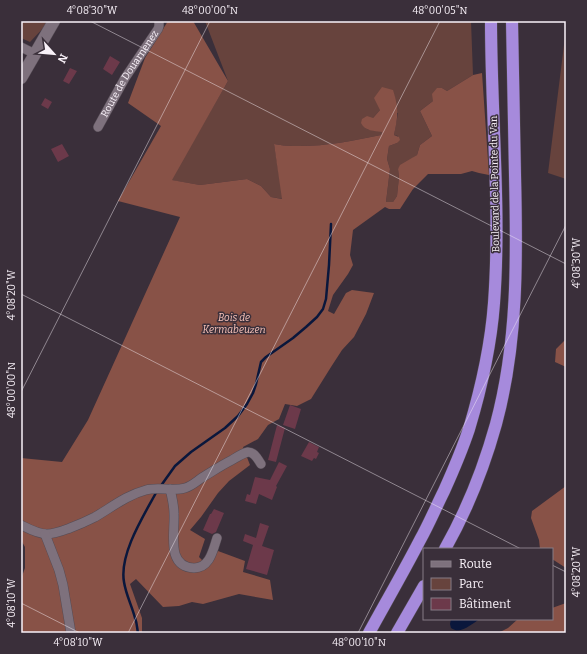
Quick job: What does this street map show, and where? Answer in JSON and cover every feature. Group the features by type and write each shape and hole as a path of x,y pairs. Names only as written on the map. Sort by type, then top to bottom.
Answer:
{"highway":[{"name":"Boulevard de la Pointe du Van","path":"369,633 421,540 450,476 468,430 479,394 488,348 494,304 496,264 497,205 493,124 492,21"},
{"name":"Boulevard de la Pointe du Van","path":"445,548 465,508 485,459 496,423 505,382 511,342 516,251 512,21"},
{"path":"397,633 423,588"}],"main road":[{"path":"21,78 54,21"}],"street":[{"name":"Route de Douarnenez","path":"98,127 125,78 158,29 160,21"},
{"path":"21,47 35,54"},
{"path":"21,525 36,532 45,534 63,531 95,516 131,495 147,490 180,489 190,486 215,469 248,452 254,454 261,464"},
{"path":"162,489 174,514 173,540 175,555 180,562 188,567 199,568 204,566 209,560 217,538"},
{"path":"45,534 59,570 63,585 71,633"}],"green space":[{"path":"21,21 48,21 30,42 21,38"},
{"name":"Bois de Kermabeuzen","path":"168,21 193,21 228,81 172,180 200,185 247,179 261,186 271,197 282,199 274,144 315,146 381,135 382,132 367,129 361,123 362,119 367,116 373,118 380,110 374,98 382,87 393,90 397,108 394,135 399,137 400,140 389,146 387,159 390,169 386,202 393,202 397,196 399,177 398,169 400,165 417,155 420,145 432,136 420,111 433,101 432,94 437,88 442,88 447,91 473,75 482,73 489,175 472,171 461,174 428,174 413,189 400,209 389,209 385,207 353,230 350,255 353,265 333,295 328,311 334,314 346,293 352,290 374,293 366,314 354,337 342,350 311,399 297,406 285,404 279,419 268,425 258,439 243,447 250,465 229,481 190,530 205,539 199,557 207,565 218,551 245,561 243,572 270,580 273,600 239,594 203,604 192,602 179,606 163,607 136,579 130,584 142,618 142,633 21,633 21,579 25,568 25,547 21,540 21,458 62,462 88,420 180,217 118,201 161,126 128,103 145,58"},
{"path":"205,21 471,21 473,75 447,91 442,88 433,101 420,111 432,136 420,145 417,155 398,169 399,177 397,196 393,202 386,202 390,169 387,159 389,146 397,143 398,136 394,135 398,113 380,110 373,118 367,129 382,132 381,135 315,146 274,144 283,199 271,197 261,186 247,179 200,185 171,180 228,81"},
{"path":"566,29 566,179 548,173"},
{"path":"566,339 566,367 555,362 556,349"},
{"path":"566,486 566,568 553,560 553,548 540,548 539,540 531,518 532,511"},
{"path":"566,603 566,633 498,633 508,628 517,620 553,620 553,608"}],"water":[{"path":"451,620 478,620 462,630 455,630 451,628"}],"building":[{"path":"110,56 120,62 112,75 103,69"},
{"path":"70,68 77,71 69,84 63,81"},
{"path":"45,98 52,102 48,109 41,105"},
{"path":"62,144 69,156 58,162 51,149"},
{"path":"290,405 301,409 295,429 283,425"},
{"path":"277,425 285,428 276,462 268,460"},
{"path":"309,442 319,447 317,452 319,453 316,459 314,458 312,461 301,456"},
{"path":"279,462 287,466 276,486 277,487 272,500 259,494 256,504 245,501 247,494 250,495 255,477 270,480"},
{"path":"214,509 224,513 216,532 212,534 203,530 210,514"},
{"path":"260,523 269,526 262,546 274,550 267,575 246,569 253,545 243,541 245,534 256,538"}],"waterway":[{"path":"160,487 175,466 191,452 225,428 238,416 253,393 261,362 306,327 323,309 326,299 331,224"},
{"path":"138,633 136,620 125,587 123,571 125,559 134,535 157,491"}]}
